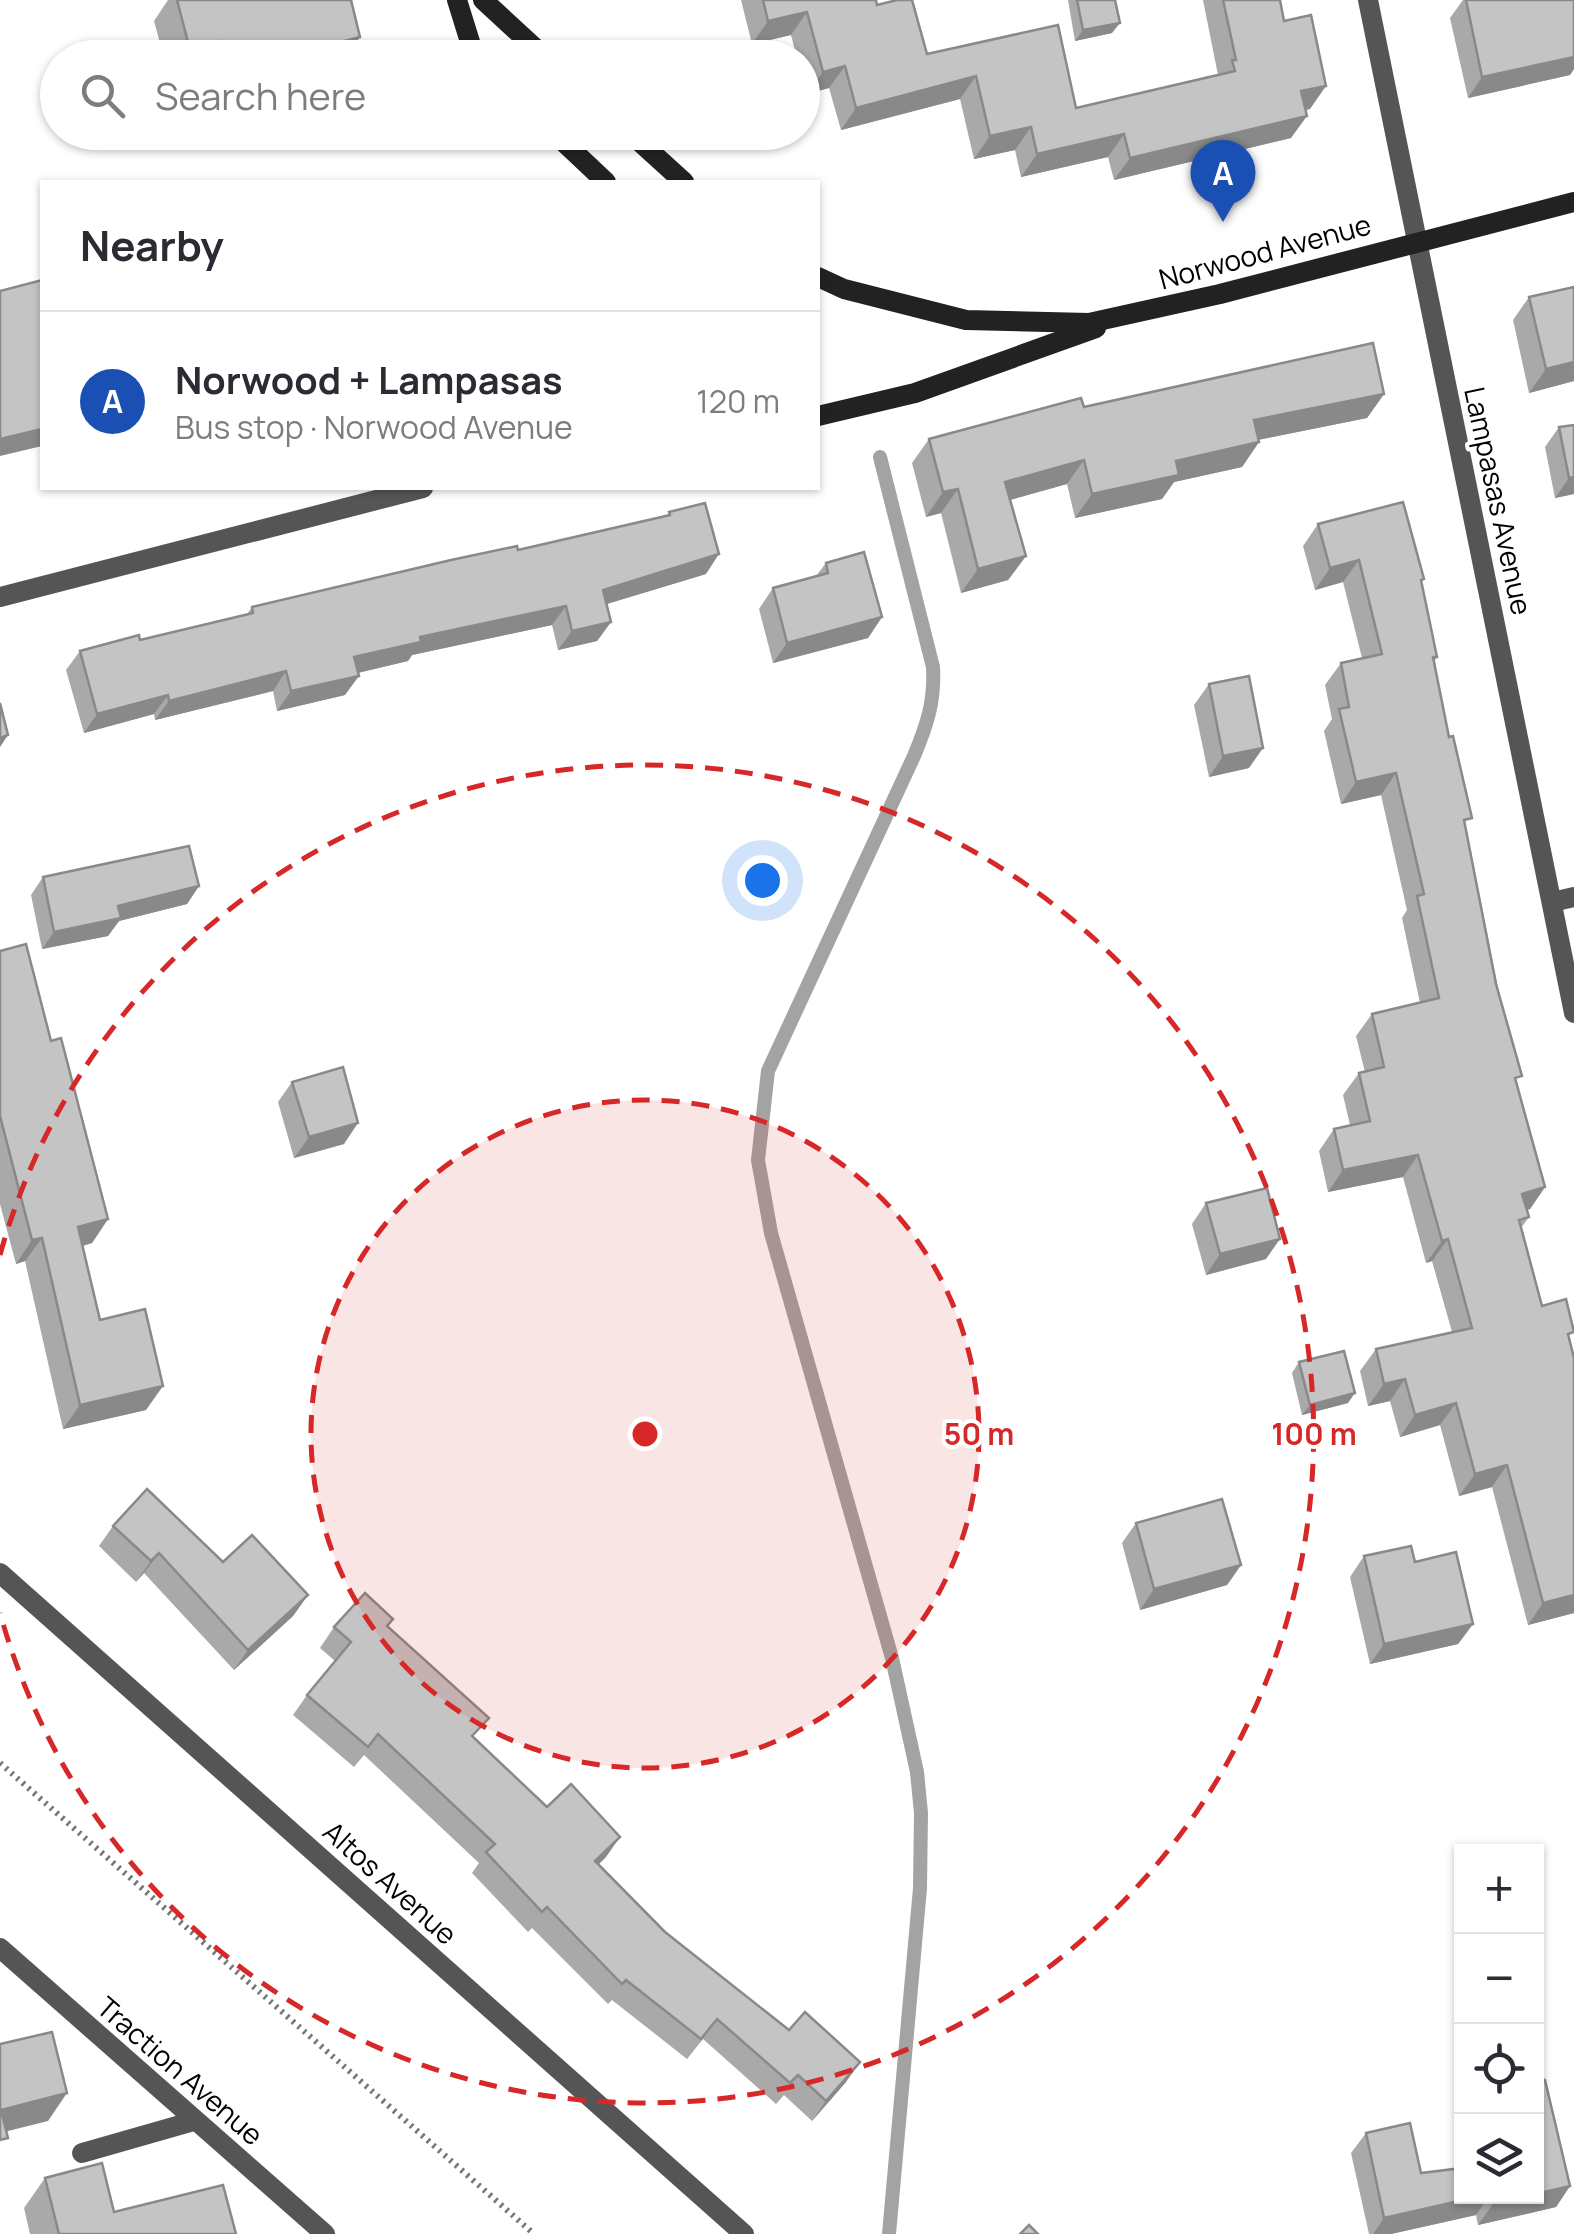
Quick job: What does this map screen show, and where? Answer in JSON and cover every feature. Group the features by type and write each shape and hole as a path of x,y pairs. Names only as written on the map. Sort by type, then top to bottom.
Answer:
{"main road":[{"path":"457,0 469,40"},
{"path":"483,0 526,40"},
{"path":"572,150 604,180"},
{"path":"649,150 682,180"},
{"name":"Norwood Avenue","path":"820,278 844,288 966,320 1089,324 1574,202"},
{"path":"820,416 915,393 1134,314"}],"street":[{"name":"Lampasas Avenue","path":"1368,0 1574,1012"},
{"path":"0,597 415,490"},
{"path":"1552,902 1574,897"},
{"name":"Altos Avenue","path":"0,1573 744,2234"},
{"name":"Traction Avenue","path":"0,1948 324,2234"},
{"path":"82,2153 194,2121"}],"path":[{"path":"0,1763 534,2234"}],"building":[{"path":"177,0 351,0 360,37 348,40 187,40"},
{"path":"763,0 876,0 877,5 912,0 927,54 1058,25 1076,108 1235,71 1223,0 1280,0 1284,21 1311,15 1326,86 1301,91 1307,116 1130,158 1124,134 1037,154 1031,127 990,136 976,76 856,108 845,66 823,72 820,40 814,40 807,12 768,21"},
{"path":"1077,0 1115,0 1120,23 1083,30"},
{"path":"1466,0 1574,0 1574,57 1482,77"},
{"path":"40,281 40,429 0,439 0,291"},
{"path":"1574,287 1574,362 1546,369 1529,297"},
{"path":"1373,343 1384,394 1254,420 1259,442 1176,461 1179,475 1092,494 1084,460 1005,482 1026,556 978,569 958,489 943,492 929,439 1081,398 1084,407"},
{"path":"1574,425 1574,477 1569,478 1559,427"},
{"path":"1403,502 1424,579 1421,580 1437,657 1433,657 1449,737 1453,736 1472,818 1464,820 1496,984 1522,1076 1515,1078 1545,1187 1522,1194 1529,1217 1519,1220 1542,1306 1566,1299 1574,1332 1568,1334 1574,1358 1574,1595 1543,1603 1507,1465 1475,1474 1456,1403 1415,1415 1405,1379 1384,1384 1376,1349 1472,1328 1448,1239 1442,1241 1418,1155 1343,1170 1334,1129 1370,1121 1359,1073 1384,1067 1372,1014 1439,998 1417,896 1424,894 1396,773 1356,782 1339,709 1349,707 1341,663 1382,654 1359,560 1330,568 1318,524"},
{"path":"705,503 719,554 603,590 611,622 572,631 566,606 420,637 421,642 354,657 359,676 291,691 286,671 169,701 168,695 97,714 80,651 253,613 252,607 451,560 517,546 518,550 670,515 669,512"},
{"path":"864,552 882,617 787,643 773,588 828,573 826,563"},
{"path":"1249,676 1263,748 1223,756 1209,684"},
{"path":"0,703 8,735 0,738"},
{"path":"189,846 199,886 118,906 121,918 54,932 43,877"},
{"path":"26,944 51,1041 61,1038 108,1219 78,1227 100,1320 145,1309 163,1386 80,1405 42,1238 32,1240 0,1116 0,951"},
{"path":"343,1067 358,1123 309,1137 292,1082"},
{"path":"1267,1188 1280,1239 1220,1254 1206,1203"},
{"path":"1344,1351 1355,1393 1310,1405 1299,1362"},
{"path":"147,1489 223,1562 252,1535 308,1595 248,1650 159,1553 151,1561 113,1526"},
{"path":"1222,1499 1241,1565 1154,1589 1136,1523"},
{"path":"1411,1546 1415,1562 1456,1552 1473,1624 1384,1644 1364,1556"},
{"path":"365,1593 393,1619 387,1626 489,1718 472,1736 547,1807 571,1784 620,1837 595,1861 665,1932 789,2030 805,2012 860,2062 826,2101 798,2075 790,2083 717,2019 701,2039 626,1980 622,1984 547,1907 542,1912 486,1852 495,1844 378,1734 368,1747 307,1695 351,1642 334,1627"},
{"path":"52,2032 67,2093 1,2110 8,2138 0,2140 0,2044"},
{"path":"1544,2080 1570,2186 1544,2192 1544,2114"},
{"path":"1410,2123 1421,2173 1454,2169 1454,2202 1384,2218 1366,2133"},
{"path":"102,2163 114,2212 223,2185 236,2234 59,2234 45,2178"},
{"path":"1029,2225 1038,2234 1020,2234"}],"waterway":[{"path":"880,457 933,667 931,702 914,756 768,1071 758,1160 771,1233 892,1658 917,1772 920,1888 889,2234"}],"place":[{"name":"Norwood + Lampasas","path":"1223,222"}]}
